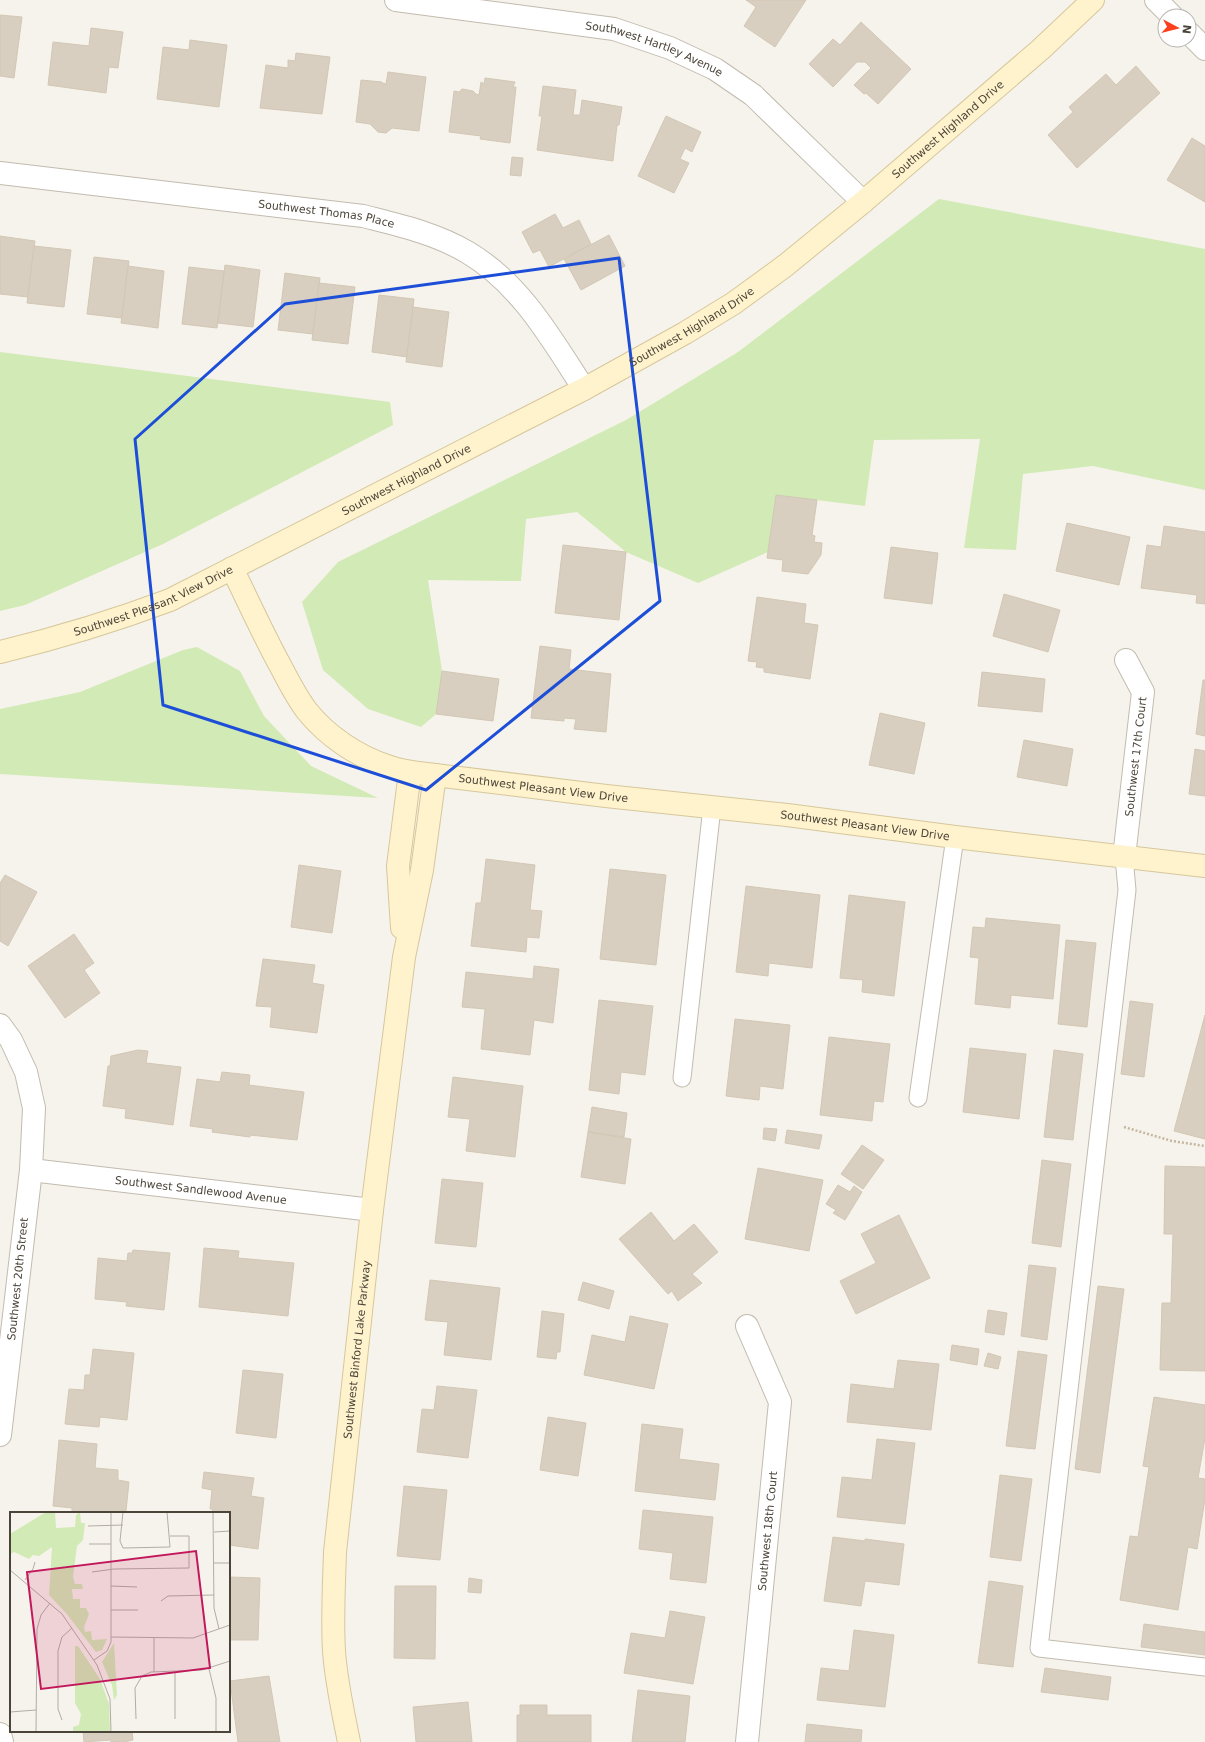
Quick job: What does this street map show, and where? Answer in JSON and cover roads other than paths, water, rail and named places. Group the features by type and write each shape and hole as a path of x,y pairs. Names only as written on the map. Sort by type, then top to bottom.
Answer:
{"street":[{"name":"Southwest Hartley Avenue","path":"396,0 614,29 670,48 715,69 753,95 863,202"},
{"name":"Southwest Highland Drive","path":"232,568 584,389 685,333 734,303 786,265 863,202 1040,50 1093,0"},
{"path":"1156,0 1164,8"},
{"path":"1197,41 1205,49"},
{"name":"Southwest Thomas Place","path":"0,173 363,216 420,231 467,252 504,279 538,318 584,389"},
{"name":"Southwest Pleasant View Drive","path":"0,652 79,631 170,600 232,568 276,659 293,690 307,711 324,730 366,757 387,767 410,772 804,817 955,837 1205,866"},
{"name":"Southwest 17th Court","path":"1124,857 1143,692 1126,660"},
{"name":"Southwest Binford Lake Parkway","path":"404,957 398,866 410,772"},
{"name":"Southwest Binford Lake Parkway","path":"349,1742 340,1698 334,1652 333,1603 335,1552 372,1210 404,957 422,870 435,775"},
{"name":"Southwest 20th Street","path":"0,1025 11,1040 26,1072 34,1108 30,1170 4,1375 0,1435"},
{"name":"Southwest Sandlewood Avenue","path":"30,1170 372,1210"},
{"name":"Southwest 18th Court","path":"747,1326 780,1402 747,1742"},
{"path":"0,1734 2,1742"}],"lane":[{"path":"682,1078 712,807"},
{"path":"918,1098 955,837"},
{"path":"1124,857 1127,890 1039,1648 1205,1667"}]}
